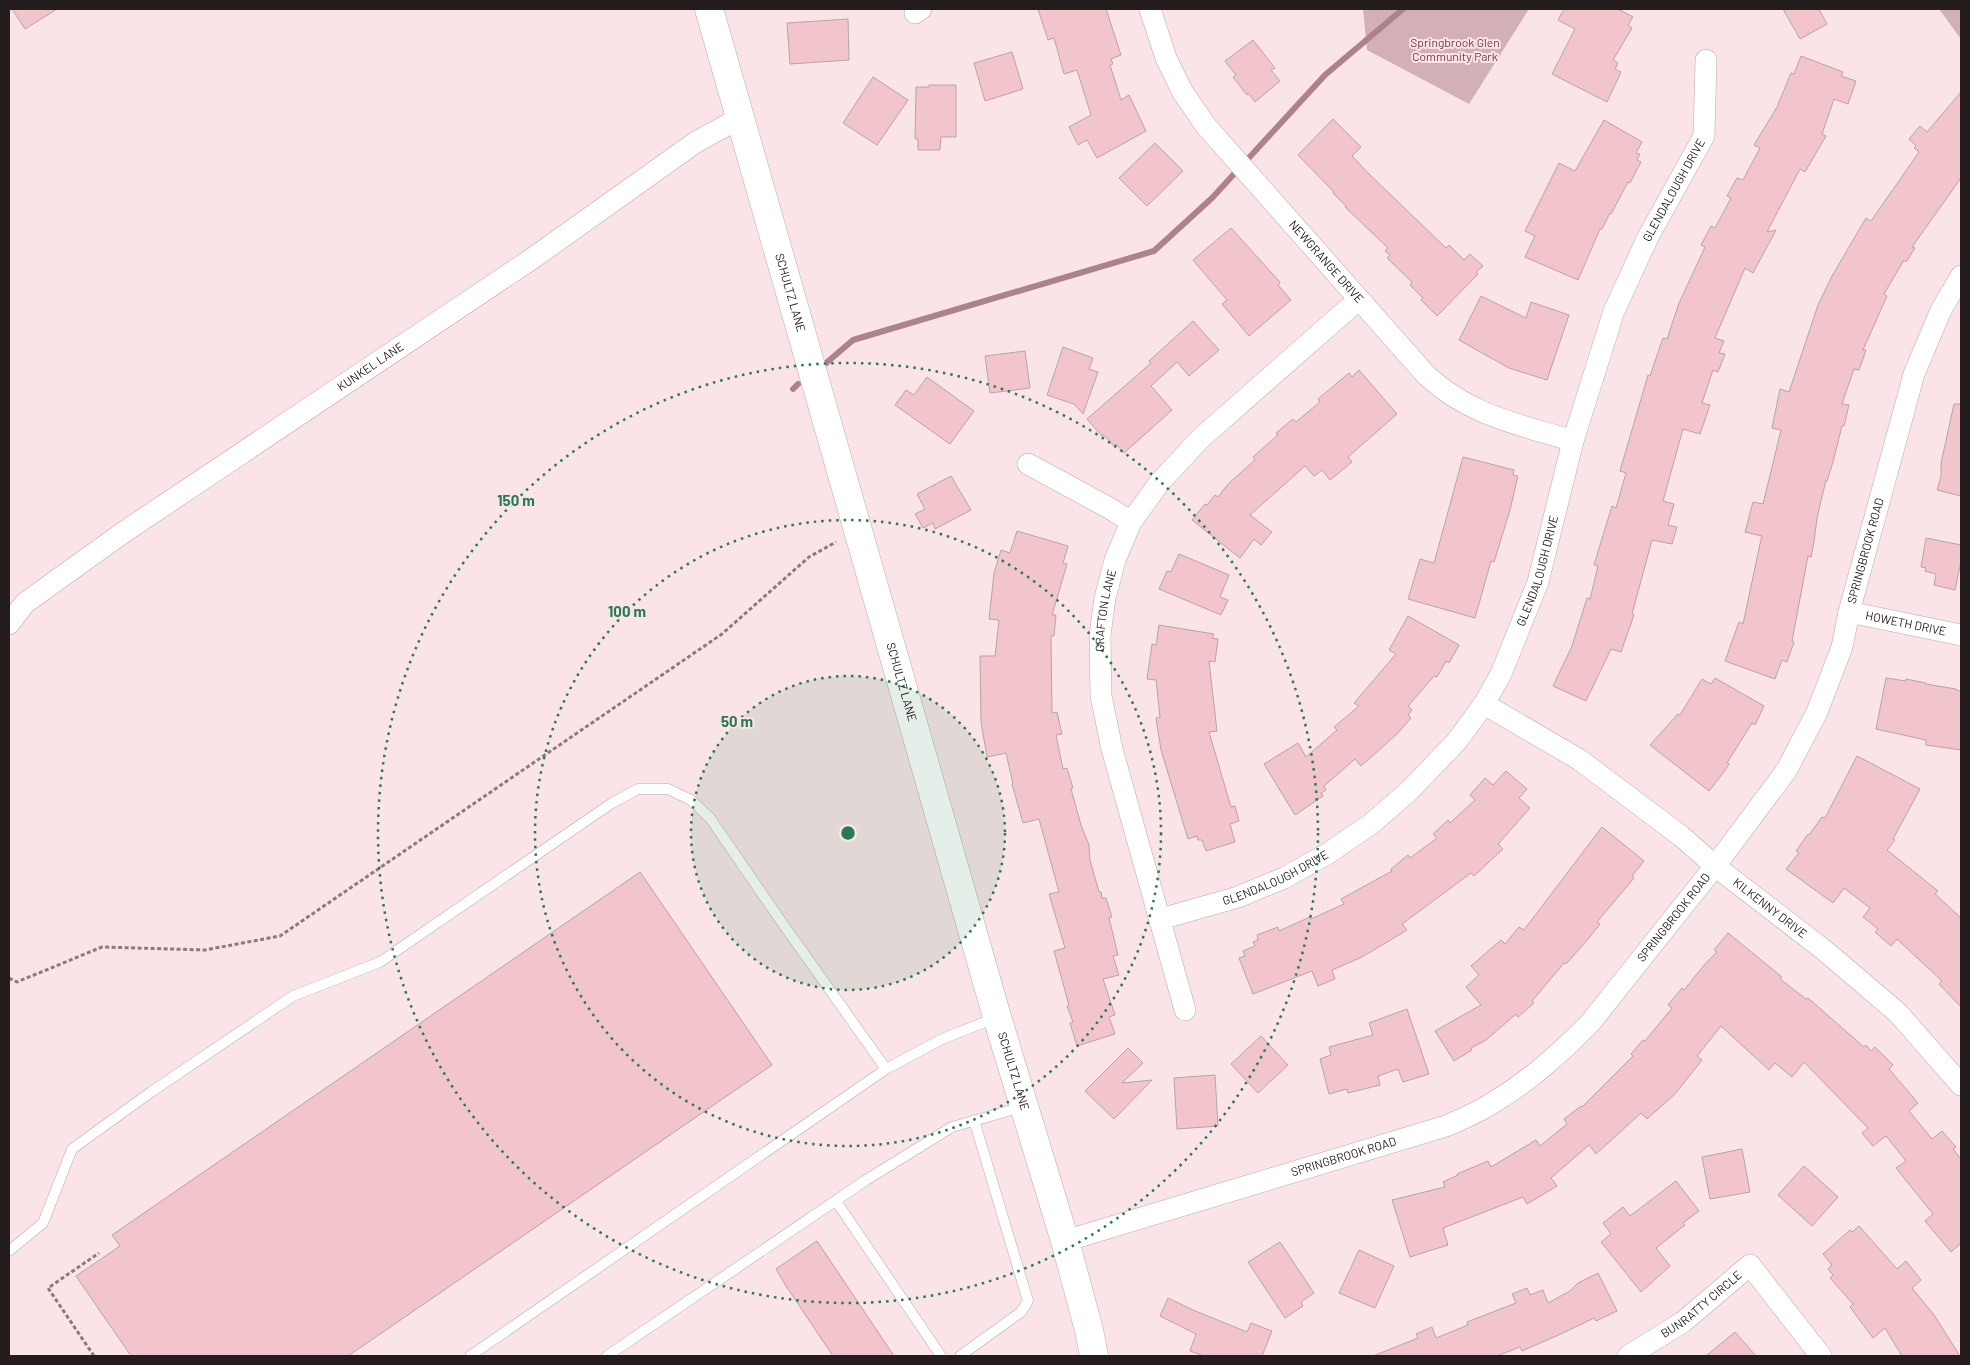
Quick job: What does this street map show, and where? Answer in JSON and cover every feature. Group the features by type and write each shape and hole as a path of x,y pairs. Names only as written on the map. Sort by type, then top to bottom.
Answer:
{"street":[{"name":"SCHULTZ LANE","path":"709,9 997,1017 1065,1241 1089,1330 1094,1356"},
{"name":"NEWGRANGE DRIVE","path":"1150,9 1166,58 1182,91 1213,133 1262,191 1427,376 1444,392 1486,415 1573,441"},
{"name":"GLENDALOUGH DRIVE","path":"1161,919 1238,897 1284,878 1327,854 1371,824 1409,791 1457,741 1484,704 1502,674 1538,582 1573,441 1614,311 1648,237 1704,136 1706,60"},
{"name":"KUNKEL LANE","path":"9,624 25,604 124,532 533,258 696,142 740,118"},
{"name":"SPRINGBROOK ROAD","path":"1065,1241 1446,1126 1493,1103 1528,1080 1548,1064 1590,1023 1715,866 1786,771 1817,712 1842,647 1849,612 1914,374 1941,310 1961,276"},
{"name":"GRAFTON LANE","path":"1185,1010 1112,749 1101,696 1100,635 1105,598 1115,560 1131,522 1160,482 1201,438 1358,300"},
{"path":"1028,464 1112,509 1131,522"},
{"name":"HOWETH DRIVE","path":"1849,612 1961,635"},
{"name":"KILKENNY DRIVE","path":"1484,704 1580,760 1681,836 1715,866 1824,950 1898,1013 1961,1085"},
{"name":"BUNRATTY CIRCLE","path":"1628,1356 1683,1322 1750,1265 1821,1356"}],"lane":[{"path":"9,1251 43,1223 72,1149 151,1092 293,996 380,962 612,803 638,789 668,789 691,800 710,818 783,925 886,1068"},
{"path":"470,1356 886,1068 942,1039 997,1017"},
{"path":"607,1356 836,1201 952,1127 1023,1106"},
{"path":"960,1356 1021,1312 1028,1302 974,1120"},
{"path":"836,1201 941,1356"}],"path":[{"path":"9,978 17,982 102,947 205,950 280,936 722,634 809,557 858,529"},
{"path":"94,1356 48,1288 99,1253"}],"green space":[{"name":"Springbrook Glen Community Park","path":"1363,9 1529,9 1469,104 1367,50"},
{"path":"1939,9 1961,9 1961,39"}],"building":[{"path":"12,9 57,9 25,29"},
{"path":"1038,9 1106,9 1121,55 1111,59 1113,64 1110,65 1121,100 1129,95 1146,131 1097,158 1087,140 1078,145 1069,127 1091,115 1077,70 1064,74 1054,38 1048,40"},
{"path":"1564,9 1618,9 1633,17 1628,25 1632,28 1613,60 1618,63 1615,69 1621,72 1607,102 1552,74 1575,29 1558,20"},
{"path":"1783,9 1819,9 1827,24 1800,39"},
{"path":"848,19 849,60 790,64 787,23"},
{"path":"1253,40 1275,68 1271,70 1280,81 1255,102 1233,77 1236,75 1225,61"},
{"path":"1012,52 1023,89 985,101 974,63"},
{"path":"1801,56 1843,72 1841,76 1856,81 1848,104 1834,99 1822,134 1826,136 1805,172 1800,169 1767,232 1776,230 1753,273 1745,268 1715,338 1724,341 1719,353 1725,354 1718,372 1713,370 1702,403 1710,405 1700,434 1683,429 1663,501 1674,504 1668,525 1677,527 1672,544 1652,540 1632,614 1634,615 1621,652 1611,649 1586,701 1553,686 1572,646 1587,598 1590,599 1598,566 1594,565 1612,506 1616,508 1626,473 1620,471 1648,375 1650,376 1663,338 1667,339 1679,303 1705,247 1701,245 1711,226 1715,228 1731,198 1727,196 1737,178 1743,180 1760,148 1754,145 1777,107 1791,73 1794,74"},
{"path":"873,77 908,100 877,145 843,123"},
{"path":"929,85 956,85 956,137 941,137 940,150 918,150 918,139 915,139 916,87 929,87"},
{"path":"1961,92 1961,178 1912,247 1915,248 1906,262 1904,260 1884,294 1887,296 1863,350 1866,350 1859,370 1854,369 1842,404 1849,405 1826,480 1817,518 1811,557 1808,556 1792,641 1794,642 1787,662 1782,660 1775,679 1725,661 1739,622 1743,624 1762,536 1745,532 1753,502 1763,504 1781,430 1772,428 1780,389 1789,392 1818,305 1832,276 1866,218 1871,221 1919,152 1914,148 1916,146 1909,139 1920,126 1927,132"},
{"path":"1333,119 1361,147 1352,156 1369,174 1446,248 1449,245 1464,260 1470,254 1483,266 1476,272 1478,274 1437,316 1421,300 1423,298 1410,285 1412,282 1387,258 1390,255 1385,251 1388,248 1345,207 1334,192 1298,155"},
{"path":"1604,120 1642,142 1636,153 1640,154 1637,160 1641,162 1602,229 1600,229 1578,280 1525,257 1535,236 1525,231 1559,163 1575,171"},
{"path":"1155,143 1183,171 1147,206 1119,178"},
{"path":"1231,228 1280,282 1278,285 1291,300 1249,336 1222,304 1227,300 1193,260"},
{"path":"1481,296 1526,318 1531,302 1569,315 1547,380 1509,368 1459,340"},
{"path":"1193,321 1219,350 1189,376 1177,362 1151,386 1172,410 1124,453 1116,444 1114,446 1104,435 1102,436 1087,419 1151,363 1149,361"},
{"path":"1063,347 1093,358 1089,369 1098,372 1083,414 1074,404 1047,395"},
{"path":"1025,351 1030,388 990,393 985,356"},
{"path":"1359,370 1397,414 1348,457 1352,462 1330,480 1322,470 1314,476 1305,466 1250,515 1272,532 1261,545 1254,539 1240,558 1192,520 1205,504 1207,505 1215,495 1218,497 1229,483 1255,460 1253,457 1278,435 1276,433 1293,419 1296,422 1320,402 1318,399 1349,373 1352,377"},
{"path":"927,377 974,411 950,444 895,405 906,390 914,395"},
{"path":"1954,404 1961,404 1961,496 1937,490"},
{"path":"1463,457 1514,470 1513,475 1518,476 1510,510 1494,562 1491,561 1475,618 1408,599 1420,559 1434,563"},
{"path":"951,476 971,510 935,529 933,523 923,528 915,514 925,509 917,494"},
{"path":"1017,531 1068,546 1063,563 1067,564 1052,615 1056,615 1054,636 1051,636 1052,713 1057,712 1062,734 1056,735 1063,769 1067,768 1073,788 1071,789 1089,845 1090,860 1099,892 1101,892 1102,898 1106,898 1112,917 1109,918 1118,955 1113,956 1119,975 1103,979 1115,1015 1109,1017 1115,1034 1077,1046 1070,1023 1073,1022 1067,1006 1069,1005 1054,951 1065,948 1049,894 1059,892 1039,819 1023,823 1006,753 987,757 981,722 980,656 995,656 999,620 989,619 994,573 1001,550 1010,553"},
{"path":"1926,538 1961,545 1961,561 1955,590 1934,585 1936,574 1925,571 1926,568 1921,567"},
{"path":"1179,554 1229,575 1220,597 1228,600 1221,615 1159,589 1167,571 1171,572"},
{"path":"1408,616 1459,645 1449,663 1446,661 1437,677 1434,676 1408,706 1412,710 1408,715 1411,718 1397,734 1361,766 1355,759 1324,786 1326,790 1321,793 1323,796 1295,815 1264,764 1298,743 1306,757 1337,730 1334,727 1359,706 1354,703 1396,654 1389,650"},
{"path":"1159,625 1214,634 1212,638 1218,639 1215,662 1209,661 1217,731 1209,732 1231,807 1235,806 1239,821 1230,824 1235,842 1206,851 1202,840 1198,840 1197,836 1188,839 1161,750 1156,718 1160,717 1156,680 1147,679 1152,644 1156,645"},
{"path":"1715,678 1764,706 1755,725 1752,723 1727,763 1729,764 1709,791 1650,745 1678,714 1680,715 1702,679 1711,684"},
{"path":"1886,678 1906,681 1906,679 1961,691 1961,750 1926,745 1926,740 1876,729"},
{"path":"1857,756 1920,789 1893,839 1895,840 1887,850 1938,891 1935,894 1961,918 1961,1007 1939,984 1942,981 1897,939 1891,946 1875,932 1878,929 1863,917 1870,908 1844,888 1833,903 1786,869 1799,853 1796,851 1808,834 1822,817 1825,818"},
{"path":"1506,771 1527,789 1519,798 1530,808 1498,844 1503,849 1474,876 1471,873 1402,924 1407,930 1362,957 1332,970 1335,979 1318,986 1312,971 1253,994 1239,958 1245,956 1243,951 1255,946 1253,942 1258,940 1257,935 1278,927 1279,931 1344,904 1341,899 1392,871 1391,869 1408,855 1410,858 1437,838 1433,834 1448,820 1450,823 1475,800 1470,795 1485,778 1493,785"},
{"path":"1602,827 1644,861 1632,876 1634,878 1597,922 1600,924 1589,938 1566,964 1564,963 1532,1001 1534,1003 1518,1017 1516,1014 1486,1040 1471,1048 1472,1050 1454,1061 1435,1031 1481,1005 1466,987 1479,975 1471,966 1501,940 1505,944 1519,927 1524,930"},
{"path":"640,872 772,1065 348,1356 131,1356 76,1276 120,1246 112,1235"},
{"path":"1728,933 1782,977 1780,979 1806,999 1808,998 1864,1047 1866,1045 1871,1051 1875,1047 1893,1065 1889,1069 1918,1103 1909,1111 1932,1139 1942,1131 1956,1147 1953,1149 1961,1159 1961,1243 1951,1252 1925,1221 1933,1214 1896,1168 1906,1161 1886,1136 1873,1146 1862,1133 1868,1128 1804,1062 1792,1077 1775,1063 1769,1070 1721,1026 1697,1056 1702,1060 1675,1094 1647,1119 1641,1113 1596,1154 1589,1145 1551,1178 1557,1186 1527,1204 1523,1197 1443,1228 1448,1245 1410,1257 1392,1200 1445,1187 1443,1182 1457,1174 1488,1161 1491,1167 1536,1140 1540,1146 1567,1124 1564,1119 1582,1107 1633,1056 1631,1054 1643,1040 1645,1041 1672,1008 1668,1005 1682,988 1684,990 1717,952 1714,950"},
{"path":"1407,1009 1429,1074 1403,1082 1398,1069 1378,1076 1380,1085 1348,1093 1347,1089 1329,1094 1320,1059 1331,1055 1329,1047 1373,1035 1369,1023"},
{"path":"1261,1036 1288,1065 1258,1093 1231,1064"},
{"path":"1128,1048 1143,1063 1122,1083 1152,1080 1114,1119 1085,1091"},
{"path":"1215,1075 1218,1126 1177,1129 1174,1078"},
{"path":"1742,1149 1750,1192 1710,1199 1702,1157"},
{"path":"1804,1166 1838,1197 1812,1226 1778,1195"},
{"path":"1676,1181 1699,1211 1656,1248 1670,1266 1641,1292 1601,1242 1611,1234 1603,1223 1623,1207 1630,1216"},
{"path":"1859,1226 1897,1269 1906,1261 1921,1280 1912,1288 1934,1315 1960,1356 1902,1356 1885,1328 1873,1338 1850,1307 1853,1304 1830,1278 1833,1275 1828,1269 1832,1265 1823,1254 1850,1230 1852,1232"},
{"path":"817,1241 894,1356 833,1356 786,1286 776,1269"},
{"path":"1280,1242 1314,1293 1301,1302 1303,1306 1285,1318 1248,1262"},
{"path":"1359,1250 1394,1266 1375,1308 1339,1293"},
{"path":"1598,1273 1617,1311 1596,1321 1594,1318 1522,1351 1520,1347 1497,1356 1373,1356 1418,1338 1416,1334 1432,1327 1436,1338 1468,1325 1467,1322 1516,1303 1512,1294 1527,1288 1530,1295 1543,1290 1548,1303 1570,1291 1578,1283"},
{"path":"1168,1298 1247,1332 1251,1323 1272,1331 1262,1356 1204,1356 1190,1351 1196,1334 1160,1316"},
{"path":"1735,1332 1756,1356 1706,1356"}],"waterway":[{"path":"825,364 853,340 1154,251 1212,198 1325,75 1403,9"},
{"path":"793,389 798,384"}]}
